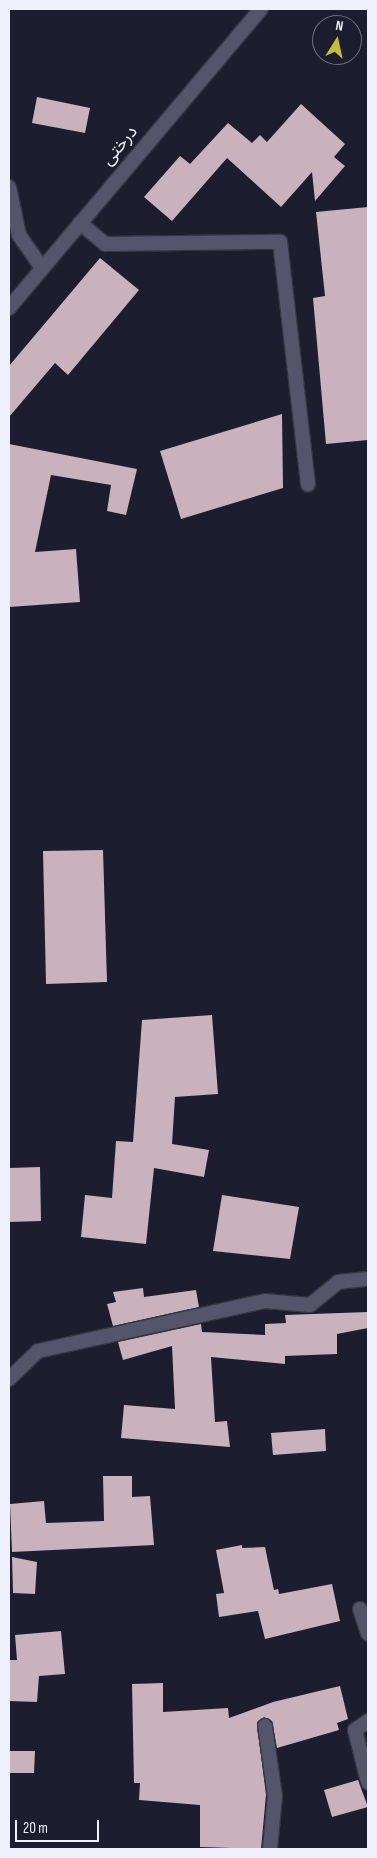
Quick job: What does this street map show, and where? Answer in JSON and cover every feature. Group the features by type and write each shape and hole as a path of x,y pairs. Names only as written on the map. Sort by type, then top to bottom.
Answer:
{"street":[{"name":"درختی","path":"9,308 261,9"},
{"path":"9,187 14,234 42,268"},
{"path":"80,223 105,244 280,242 308,484"},
{"path":"9,1379 38,1351 266,1301 310,1305 338,1282 368,1279"},
{"path":"360,1609 368,1634"},
{"path":"368,1721 355,1730 368,1782"},
{"path":"265,1726 275,1796 270,1849"}],"building":[{"path":"37,97 90,108 85,133 32,123"},
{"path":"301,104 345,144 334,157 345,166 315,201 312,172 281,207 227,158 172,221 144,197 180,156 190,164 228,123 252,143 260,135 267,142"},
{"path":"368,207 368,440 326,444 313,298 325,296 316,212"},
{"path":"100,258 139,290 68,375 55,363 9,417 9,366"},
{"path":"282,414 283,488 181,519 160,451"},
{"path":"9,444 137,469 126,515 107,511 111,485 51,475 35,552 76,549 80,602 9,607"},
{"path":"103,850 107,982 46,984 43,851"},
{"path":"212,1015 218,1094 175,1097 172,1144 209,1150 204,1177 154,1168 146,1244 81,1237 85,1195 112,1198 116,1141 133,1142 142,1020"},
{"path":"40,1167 41,1221 9,1222 9,1168"},
{"path":"222,1195 299,1207 290,1259 213,1251"},
{"path":"143,1288 144,1297 196,1290 199,1307 113,1326 107,1304 116,1302 113,1292"},
{"path":"368,1312 368,1328 337,1334 337,1354 285,1356 285,1364 211,1357 215,1422 227,1421 230,1447 121,1438 124,1405 175,1409 172,1346 123,1360 118,1342 201,1324 202,1332 265,1335 265,1324 286,1323 285,1315"},
{"path":"325,1429 326,1451 273,1455 271,1433"},
{"path":"103,1476 132,1476 132,1497 150,1496 154,1545 12,1552 10,1504 44,1501 46,1523 104,1521"},
{"path":"242,1545 242,1548 265,1547 274,1590 278,1589 279,1594 332,1584 340,1621 265,1639 258,1611 219,1617 216,1594 224,1593 216,1550"},
{"path":"12,1557 37,1562 35,1594 13,1593"},
{"path":"61,1631 65,1674 39,1676 37,1702 9,1701 9,1660 17,1660 15,1635"},
{"path":"163,1683 163,1712 228,1708 229,1718 273,1702 340,1686 348,1719 337,1723 339,1730 277,1748 272,1721 264,1717 257,1722 266,1795 261,1849 200,1847 200,1805 139,1800 140,1783 134,1783 132,1684"},
{"path":"9,1751 35,1751 34,1773 9,1773"},
{"path":"358,1780 368,1807 332,1817 324,1790"}]}
